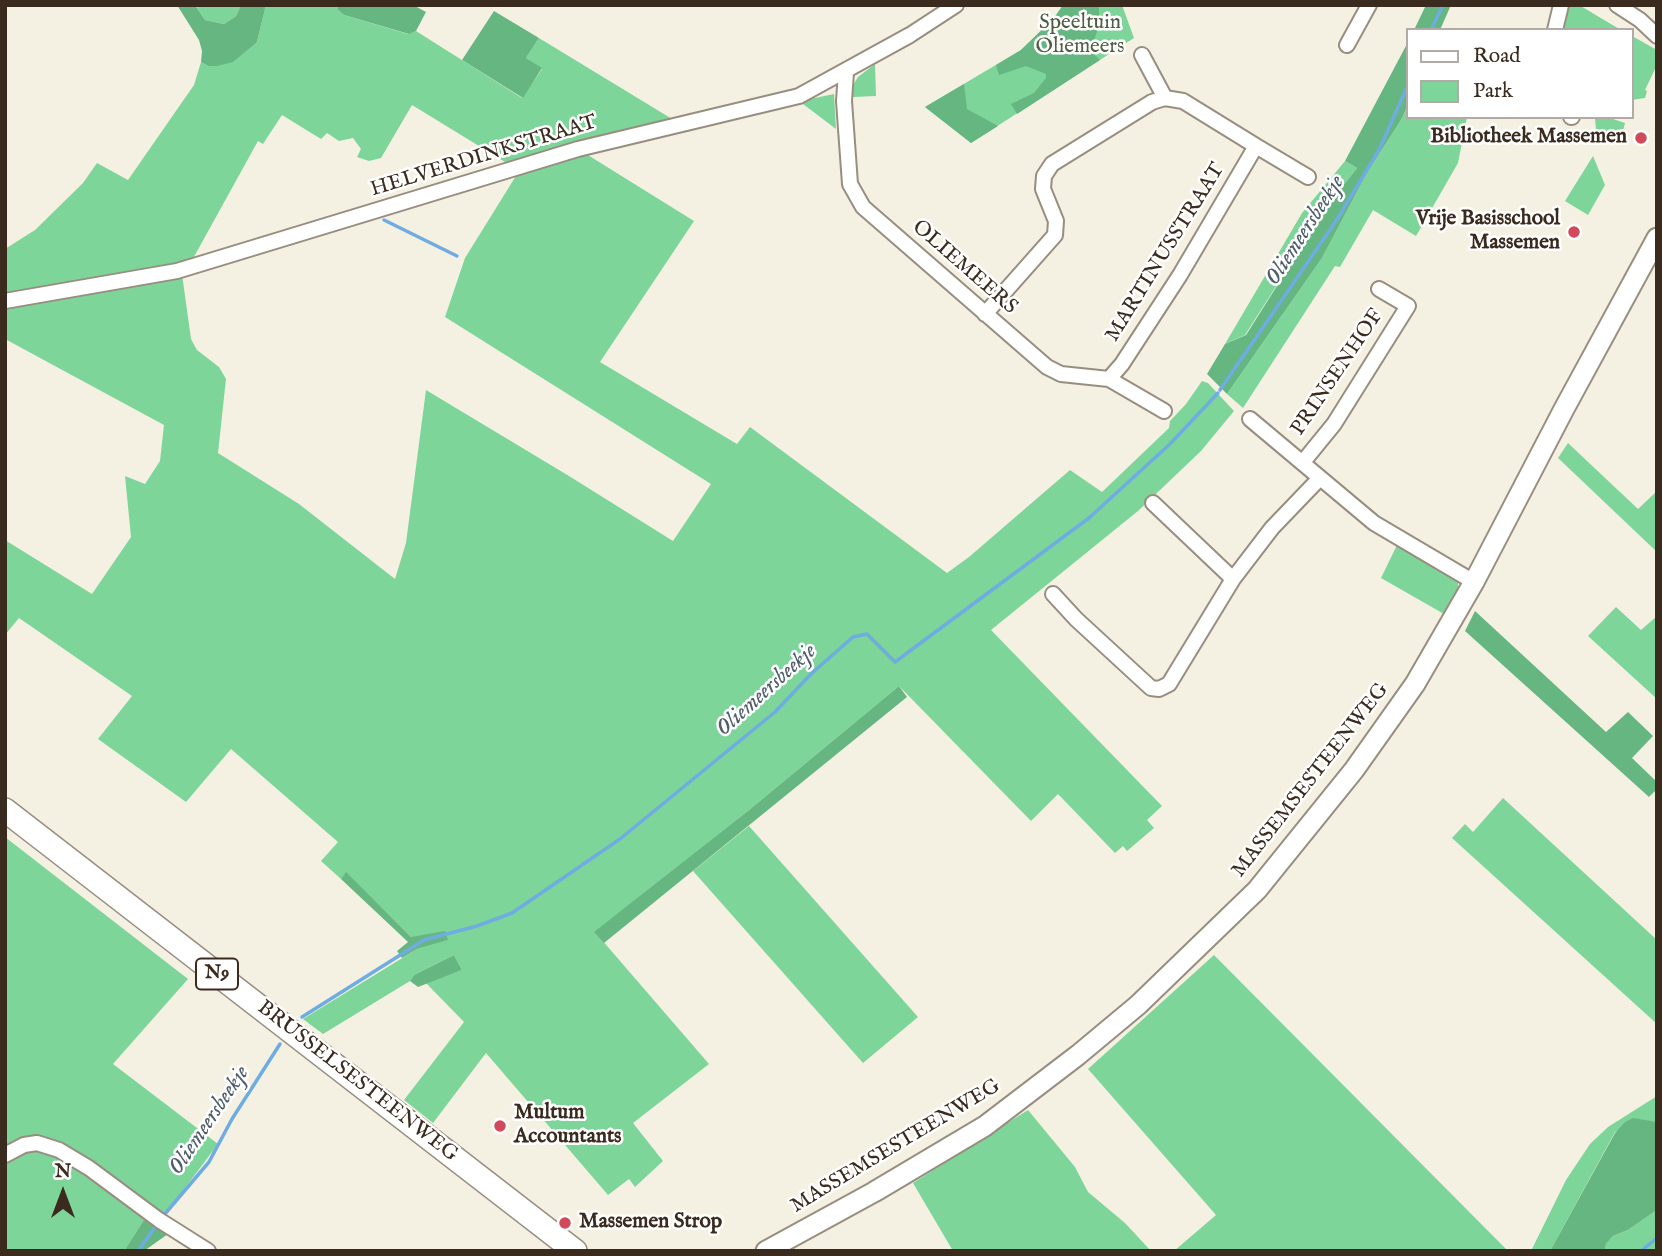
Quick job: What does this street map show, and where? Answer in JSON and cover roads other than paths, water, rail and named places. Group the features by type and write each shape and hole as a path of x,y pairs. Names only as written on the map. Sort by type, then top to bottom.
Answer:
{"main road":[{"name":"MASSEMSESTEENWEG","path":"766,1251 874,1192 985,1126 1078,1055 1147,997 1257,890 1315,821 1415,684 1474,582 1657,238"},
{"name":"BRUSSELSESTEENWEG","path":"5,810 575,1251"}],"street":[{"name":"HELVERDINKSTRAAT","path":"5,301 177,271 578,149 799,96 910,36 956,5"},
{"path":"1346,45 1368,5"},
{"path":"1555,28 1561,5"},
{"path":"1617,5 1640,20 1657,36"},
{"path":"1142,55 1165,98"},
{"name":"OLIEMEERS","path":"846,72 844,101 850,184 863,207 1047,367 1061,374 1109,379 1164,411"},
{"path":"985,314 1055,235 1056,220 1043,189 1044,176 1052,164 1152,102 1165,98 1183,101 1308,177"},
{"name":"MARTINUSSTRAAT","path":"1109,379 1122,365 1173,285 1256,146"},
{"name":"PRINSENHOF","path":"1303,462 1334,424 1408,306 1379,289"},
{"name":"PRINSENHOF","path":"1250,419 1374,523 1474,582"},
{"path":"1053,594 1076,619 1151,688 1159,690 1169,684 1233,579 1272,528 1320,478"},
{"path":"1153,503 1233,579"},
{"path":"5,1155 24,1145 37,1143 59,1150 208,1251"}],"waterway":[{"name":"Oliemeersbeekje","path":"1432,28 1443,5"},
{"name":"Oliemeersbeekje","path":"1220,390 1336,221 1379,150 1406,89"},
{"path":"384,220 457,256"},
{"name":"Oliemeersbeekje","path":"302,1017 424,940 477,926 512,913 620,839 775,712 812,673 853,637 867,634 895,662 1089,518 1170,444 1218,393"},
{"name":"Oliemeersbeekje","path":"164,1215 209,1162 232,1119 280,1044"},
{"name":"Oliemeersbeekje","path":"138,1251 155,1227"},
{"path":"1641,1251 1657,1238"}],"place":[{"name":"Bibliotheek Massemen","path":"1641,138"},
{"name":"Vrije Basisschool Massemen","path":"1574,232"},
{"name":"Multum Accountants","path":"500,1126"},
{"name":"Massemen Strop","path":"565,1223"}],"park label":[{"name":"Speeltuin Oliemeers","path":"1080,36"}]}
